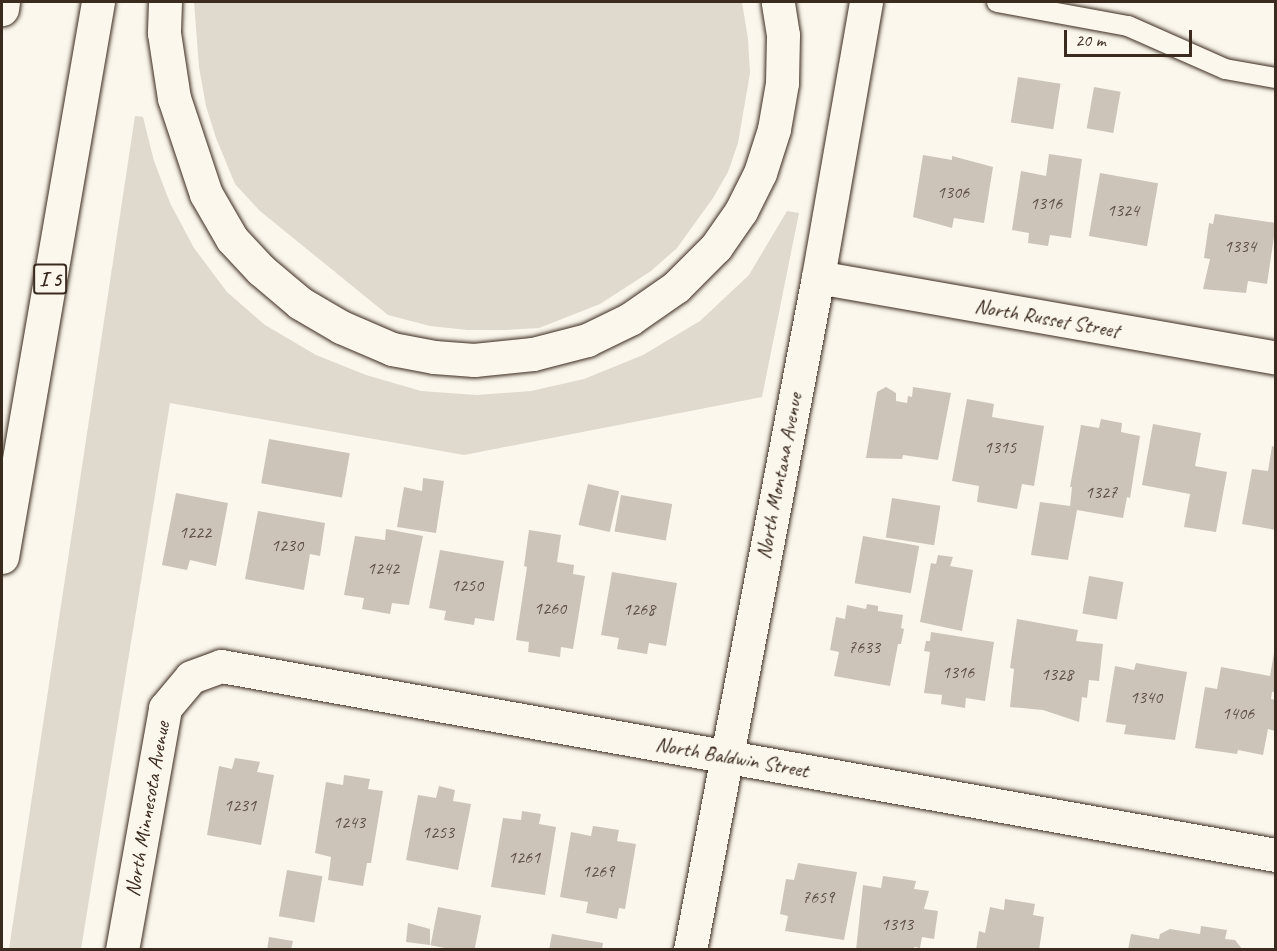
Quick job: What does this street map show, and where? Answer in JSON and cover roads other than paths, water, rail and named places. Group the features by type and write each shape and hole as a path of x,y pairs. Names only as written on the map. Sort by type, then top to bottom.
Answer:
{"main road":[{"path":"2,9 3,2"},
{"name":"I 5","path":"2,557 98,2"},
{"path":"165,2 164,33 174,98 206,194 232,239 261,270 300,303 341,327 392,349 434,357 474,360 533,354 587,340 630,319 676,287 716,247 741,211 760,173 774,129 782,83 783,34 778,2"},
{"name":"North Montana Avenue","path":"690,950 725,756 818,277 866,2"},
{"name":"North Russet Street","path":"818,277 1275,358"},
{"name":"North Baldwin Street","path":"191,678 221,666 1275,855"},
{"name":"North Minnesota Avenue","path":"122,950 165,708 191,678"}],"lane":[{"path":"997,2 1128,26 1225,69 1275,78"}]}
